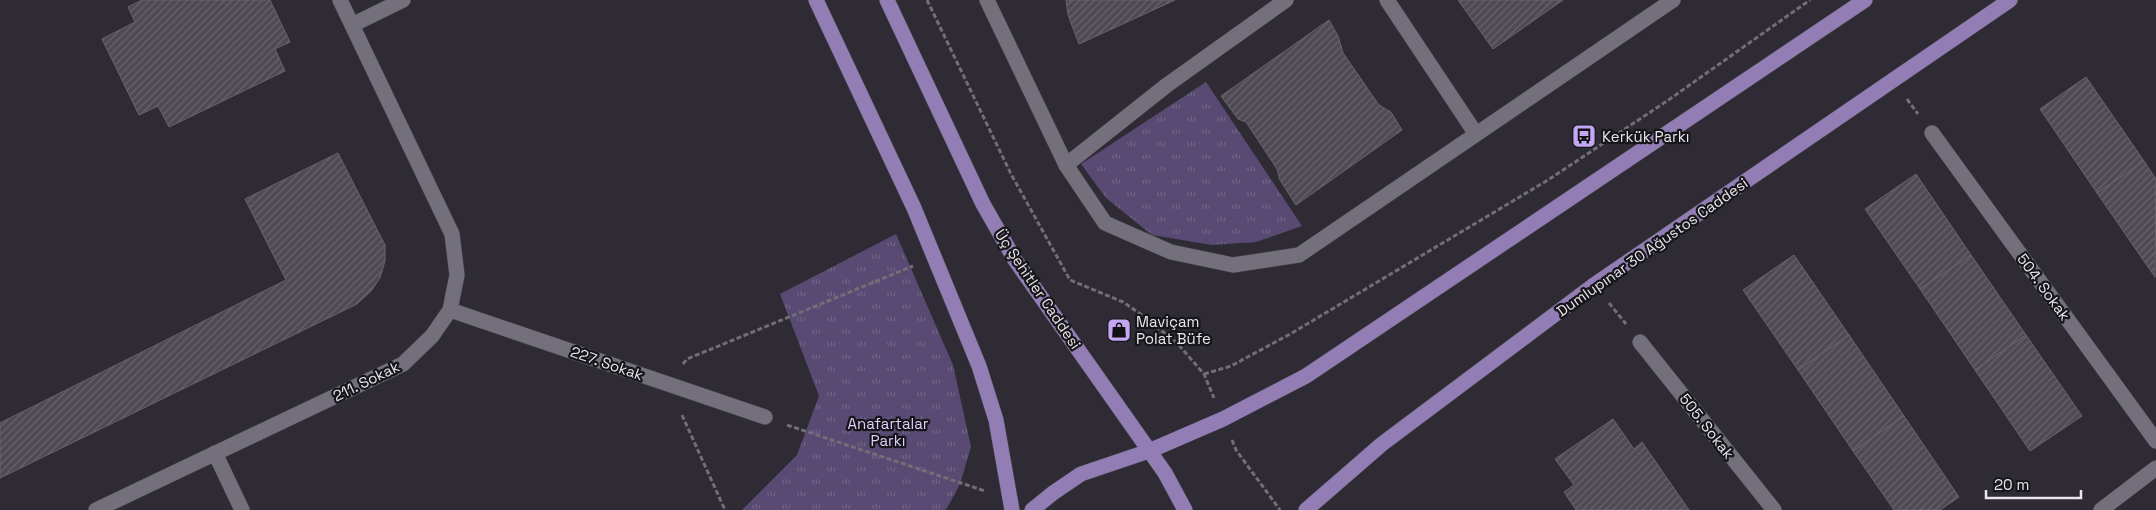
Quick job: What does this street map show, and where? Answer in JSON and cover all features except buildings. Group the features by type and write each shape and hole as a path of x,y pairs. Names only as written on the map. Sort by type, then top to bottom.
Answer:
{"main road":[{"path":"816,0 914,208 979,366 996,420 1012,510"},
{"name":"Üç Şehitler Caddesi","path":"887,0 983,204 1015,260 1165,473 1185,510"},
{"path":"1032,510 1081,474 1149,451 1223,419 1306,376 1864,0"},
{"name":"Dumlupınar 30 Ağustos Caddesi","path":"1306,510 1382,444 1594,285 2010,0"}],"street":[{"name":"211. Sokak","path":"96,510 403,364 432,336 450,310 457,274 452,234 340,0"},
{"path":"352,25 403,0"},
{"path":"987,0 1066,165 1105,223 1171,252 1233,265 1299,255 1673,0"},
{"path":"1066,165 1167,85 1286,0"},
{"path":"1387,0 1476,134"},
{"name":"504. Sokak","path":"1932,133 2156,441"},
{"name":"227. Sokak","path":"450,310 765,417"},
{"name":"505. Sokak","path":"1640,342 1774,510"},
{"path":"215,453 242,510"},
{"path":"2101,510 2156,468"}],"path":[{"path":"927,0 1011,174 1070,280 1123,302 1140,313 1177,343 1204,374 1231,366 1292,333 1548,180 1667,101 1810,0"},
{"path":"1892,80 1932,133"},
{"path":"668,384 687,359 934,257"},
{"path":"1594,285 1640,342"},
{"path":"795,427 962,484"},
{"path":"690,432 725,510"},
{"path":"1236,450 1280,510"}],"green space":[{"path":"1206,82 1302,226 1256,242 1212,245 1152,235 1106,198 1081,164"},
{"name":"Anafartalar Parkı","path":"896,234 953,365 971,447 960,484 947,508 945,510 742,510 797,455 819,396 780,294"}],"place":[{"name":"Kerkük Parkı","path":"1584,136"},
{"name":"Maviçam Polat Büfe","path":"1119,330"}]}
